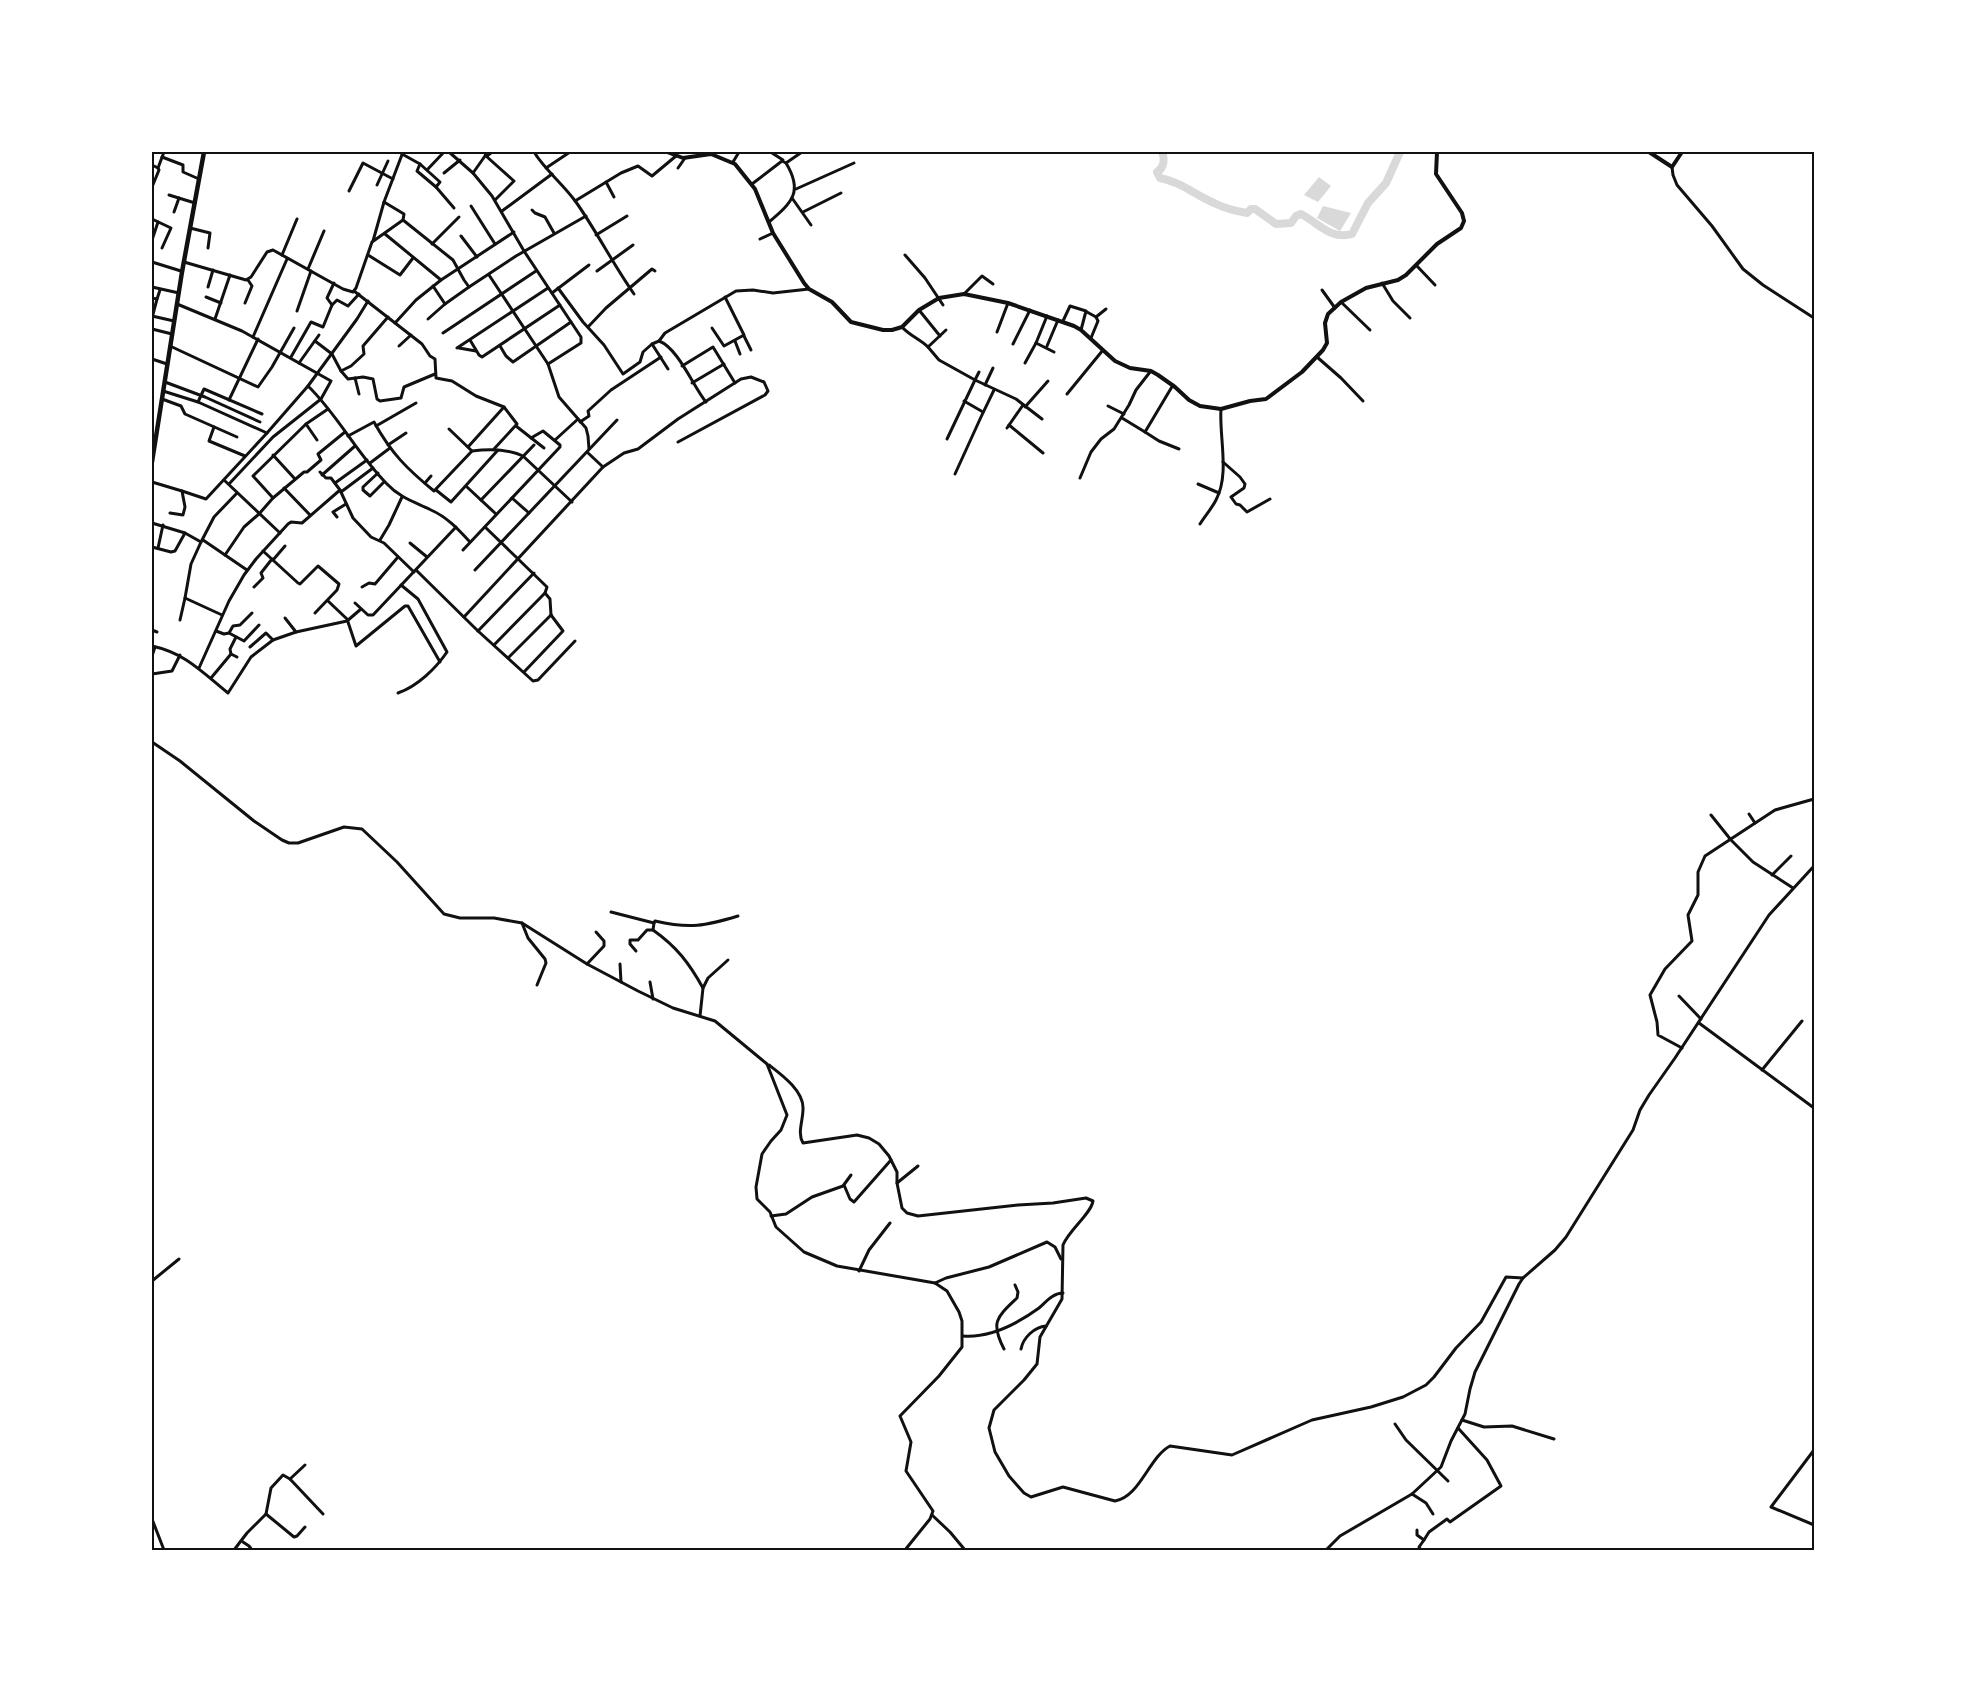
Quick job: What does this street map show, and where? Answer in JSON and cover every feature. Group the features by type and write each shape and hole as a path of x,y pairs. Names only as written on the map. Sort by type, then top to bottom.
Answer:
{"main road":[{"path":"152,462 182,272 204,152"}],"street":[{"path":"152,187 159,170 154,167 164,152"},
{"path":"427,170 444,152"},
{"path":"449,152 460,159 495,200 524,251 581,337 581,343 548,364"},
{"path":"486,152 486,156 514,181 495,200"},
{"path":"473,173 492,152"},
{"path":"534,152 586,216 634,294"},
{"path":"546,168 570,152"},
{"path":"667,152 685,158 711,154 733,162 752,184 773,233 800,278 809,289 832,302 854,324 892,330 902,327 920,310 939,298 964,294 1008,303 1061,320 1081,330 1115,361 1124,366 1151,371 1173,385 1193,403 1221,409 1250,400 1266,399 1302,372 1327,343 1326,316 1341,302 1366,288 1402,278 1437,244 1459,230 1464,217 1436,174 1437,152"},
{"path":"733,162 739,152"},
{"path":"769,222 792,198 796,189 794,178 783,162 772,153 774,152"},
{"path":"752,184 783,162 802,152"},
{"path":"1649,152 1672,167"},
{"path":"1682,152 1672,167 1677,185 1712,226 1743,269 1762,285 1815,318"},
{"path":"354,291 403,153 420,164 440,182 436,187"},
{"path":"575,201 639,166 652,176 676,156"},
{"path":"162,157 183,165 182,172 200,179"},
{"path":"678,168 685,158"},
{"path":"444,173 460,159"},
{"path":"377,185 388,161"},
{"path":"349,191 363,163 393,179"},
{"path":"796,189 854,163"},
{"path":"420,164 417,171 436,187 454,208"},
{"path":"502,212 552,174"},
{"path":"606,182 614,198"},
{"path":"802,212 841,192"},
{"path":"169,195 195,203"},
{"path":"174,212 179,198"},
{"path":"792,198 811,225"},
{"path":"372,242 402,220 404,214 384,202"},
{"path":"471,206 495,244"},
{"path":"532,210 545,217 554,233"},
{"path":"428,319 470,287 524,251 586,216"},
{"path":"596,235 627,216"},
{"path":"432,244 459,217"},
{"path":"152,219 171,228 162,248"},
{"path":"282,255 297,219"},
{"path":"402,220 453,260 470,287"},
{"path":"152,240 158,222"},
{"path":"190,228 210,233 208,248"},
{"path":"297,311 324,231"},
{"path":"395,323 411,304 433,286 514,232"},
{"path":"760,239 773,233"},
{"path":"384,234 441,280"},
{"path":"461,236 477,257"},
{"path":"597,271 633,245"},
{"path":"248,280 268,250 273,250 347,290 354,291 422,344 430,356 435,359 437,378 452,381 476,396 504,407 515,420 516,426 544,448"},
{"path":"368,255 400,275 413,258"},
{"path":"905,255 943,305"},
{"path":"253,337 287,258"},
{"path":"152,262 182,272"},
{"path":"184,262 248,280 252,286 245,303"},
{"path":"552,293 589,265"},
{"path":"1416,265 1436,285"},
{"path":"588,327 606,308 652,269 655,271"},
{"path":"208,287 213,270"},
{"path":"443,333 537,270"},
{"path":"215,319 230,275"},
{"path":"489,275 548,364 559,397 588,432 588,451 603,467"},
{"path":"964,294 982,276 993,284"},
{"path":"332,305 327,298 334,283"},
{"path":"1382,283 1393,301 1410,318"},
{"path":"433,286 446,304"},
{"path":"152,287 179,292"},
{"path":"476,351 457,348 549,288"},
{"path":"558,288 603,343 623,374 640,362 642,354 670,329 696,316 725,297 741,290 773,293 809,289"},
{"path":"160,289 152,316 174,321"},
{"path":"1322,290 1335,308"},
{"path":"291,357 310,322 323,327 332,305 337,300 348,306 359,294"},
{"path":"206,297 221,303"},
{"path":"725,297 750,350"},
{"path":"152,298 157,299"},
{"path":"152,482 206,499 308,386 368,301"},
{"path":"1341,302 1370,330"},
{"path":"996,332 1008,303"},
{"path":"177,304 258,339 331,381 321,399 273,437 228,484"},
{"path":"470,340 482,357 560,305"},
{"path":"1047,346 1071,305 1096,317 1098,323 1091,338"},
{"path":"1096,317 1106,309"},
{"path":"920,310 940,336"},
{"path":"1013,344 1030,310"},
{"path":"1081,330 1087,312"},
{"path":"1025,363 1047,316"},
{"path":"341,371 351,366 364,354 363,346 388,317"},
{"path":"500,346 513,362 571,322"},
{"path":"902,327 910,336 920,340 928,347 939,360 994,390 1016,399 1042,419"},
{"path":"170,346 258,387 294,328"},
{"path":"712,328 724,346 744,336"},
{"path":"152,329 172,334"},
{"path":"928,347 946,330"},
{"path":"299,363 319,335"},
{"path":"399,346 411,335"},
{"path":"229,400 258,339"},
{"path":"659,340 669,347 706,402"},
{"path":"315,341 332,354 348,379 373,378 378,400 390,401 401,398 404,387 435,374"},
{"path":"735,341 740,354"},
{"path":"1036,343 1054,352"},
{"path":"652,344 668,369"},
{"path":"682,366 713,347 735,383"},
{"path":"1067,394 1103,350"},
{"path":"555,440 579,420 589,416 588,411 611,390 660,357"},
{"path":"1317,357 1363,401"},
{"path":"152,359 167,364"},
{"path":"692,383 724,363"},
{"path":"985,385 993,368"},
{"path":"1080,478 1091,453 1114,429 1136,390 1151,371"},
{"path":"947,440 979,372"},
{"path":"464,617 603,467 624,453 638,449 746,377 764,382 768,391 760,398 678,442"},
{"path":"355,378 359,394"},
{"path":"1043,453 1008,426 1048,381"},
{"path":"165,382 201,395 260,422"},
{"path":"1145,432 1173,385"},
{"path":"308,386 321,399 384,482 402,497 448,520 470,542"},
{"path":"198,402 204,389 260,413 254,419"},
{"path":"955,474 994,390"},
{"path":"163,391 198,402 267,433"},
{"path":"162,399 181,406 185,414 237,437"},
{"path":"964,401 983,412"},
{"path":"376,426 416,403"},
{"path":"1108,406 1159,441 1179,449"},
{"path":"468,447 504,407"},
{"path":"273,498 253,477 306,424 328,408"},
{"path":"1200,524 1216,500 1222,481 1223,446 1219,425 1221,409"},
{"path":"152,419 158,422"},
{"path":"475,570 617,420"},
{"path":"348,436 373,422 408,470 452,502 516,426"},
{"path":"306,424 317,440"},
{"path":"214,427 209,441 245,456"},
{"path":"449,429 472,451"},
{"path":"463,550 560,447 555,440 541,431 531,438"},
{"path":"225,555 244,527 260,514 284,488 321,460 318,454 345,432"},
{"path":"335,483 406,434"},
{"path":"482,500 534,445"},
{"path":"355,446 321,473 335,483 353,518 371,537 384,543 478,631 536,681 574,641"},
{"path":"436,490 472,451 495,450 523,456 572,502"},
{"path":"273,455 295,479"},
{"path":"1223,462 1245,484 1244,488 1231,498 1236,504 1247,512 1270,499"},
{"path":"199,668 222,615 247,570 291,522 300,523 373,468"},
{"path":"378,473 363,487 363,490 370,496 384,482"},
{"path":"425,483 431,476"},
{"path":"224,480 280,533"},
{"path":"1198,484 1219,493"},
{"path":"467,486 496,514"},
{"path":"284,488 311,515"},
{"path":"170,513 183,515 185,507 182,491"},
{"path":"180,620 189,572 202,541 214,517 237,493"},
{"path":"379,541 402,497"},
{"path":"512,498 529,513"},
{"path":"337,517 333,512 346,504"},
{"path":"152,523 163,525 202,541 247,570"},
{"path":"158,549 163,525"},
{"path":"355,603 368,615 373,615 456,527"},
{"path":"485,527 547,585 545,593 494,645"},
{"path":"152,547 175,551 185,533"},
{"path":"410,543 427,557"},
{"path":"254,587 263,578 261,573 285,546"},
{"path":"263,552 298,584 319,566 339,585 328,601 315,613"},
{"path":"362,587 369,583 375,584 398,557"},
{"path":"478,631 534,573"},
{"path":"398,693 411,687 440,662 447,650 418,600 401,585"},
{"path":"524,672 563,630 551,615 550,599 545,593"},
{"path":"185,598 222,615"},
{"path":"328,601 346,618 356,646 407,605 440,662"},
{"path":"152,656 153,646 180,655 228,693 250,657 273,640 296,632 347,621 361,609"},
{"path":"229,633 233,626 240,625 252,613"},
{"path":"508,658 551,615"},
{"path":"285,618 296,632"},
{"path":"216,631 229,633 246,640 259,625"},
{"path":"152,630 158,632"},
{"path":"250,647 266,633 273,640"},
{"path":"211,678 231,654 230,649 236,637"},
{"path":"231,654 237,657"},
{"path":"152,674 173,670 180,655"},
{"path":"152,742 282,840 298,843 344,827 362,829 398,862 444,914 460,918 494,918 522,923 587,964 653,999 724,1026 800,1095 804,1107 800,1137 803,1143 857,1135 879,1144 897,1172 902,1208 907,1212 918,1216 1018,1205 1090,1199 1093,1201 1091,1209 1071,1230 1063,1245 1064,1293 1038,1341 1038,1359 1034,1369 994,1410 989,1428 995,1452 1010,1476 1024,1493 1031,1497 1063,1487 1115,1501 1122,1500 1139,1483 1158,1455 1170,1446 1232,1455 1312,1420 1371,1407 1403,1397 1426,1385 1481,1322 1506,1276 1522,1278"},
{"path":"1682,1048 1658,1035 1657,1022 1650,999 1651,992 1665,969 1692,941 1688,915 1698,895 1698,872 1702,860 1775,810 1815,799"},
{"path":"1749,814 1755,823"},
{"path":"1711,815 1753,862 1793,888"},
{"path":"1772,875 1791,856"},
{"path":"1326,1551 1340,1536 1412,1494 1438,1471 1462,1420 1475,1372 1522,1278 1555,1250 1566,1237 1633,1130 1645,1100 1769,915 1815,866"},
{"path":"611,912 654,923 656,921 683,926 701,926 738,916"},
{"path":"522,923 528,938 546,963 537,985"},
{"path":"653,930 654,923"},
{"path":"636,951 630,944 630,940 638,940 647,930 653,930 679,952 703,988"},
{"path":"587,964 604,946 604,941 596,932"},
{"path":"700,1016 703,988 710,975 728,960"},
{"path":"620,964 621,982"},
{"path":"650,982 653,999"},
{"path":"1679,996 1700,1021 1815,1108"},
{"path":"1762,1070 1802,1021"},
{"path":"767,1064 787,1114 783,1127 765,1148 759,1163 756,1196 776,1227 804,1251 825,1262 858,1271 935,1282 989,1267 1047,1242 1055,1247 1063,1263"},
{"path":"844,1185 850,1199 854,1202 891,1160"},
{"path":"897,1183 918,1166"},
{"path":"771,1216 786,1214 812,1197 844,1185 851,1175"},
{"path":"858,1271 869,1250 890,1223"},
{"path":"152,1281 178,1258"},
{"path":"904,1551 932,1515 933,1509 906,1471 911,1442 900,1416 933,1383 962,1347 962,1321 956,1306 947,1292 935,1282"},
{"path":"1004,1349 995,1332 1005,1308 1018,1296 1015,1285"},
{"path":"963,1336 983,1336 995,1332 1026,1317 1055,1294 1064,1293"},
{"path":"1021,1349 1023,1341 1029,1334 1041,1326 1046,1326"},
{"path":"1462,1420 1484,1426 1512,1426 1554,1439"},
{"path":"1395,1424 1406,1440 1448,1481"},
{"path":"1421,1551 1419,1547 1429,1532 1447,1519 1450,1522 1501,1486 1487,1460 1458,1428"},
{"path":"1815,1450 1808,1455 1771,1507 1815,1525"},
{"path":"290,1479 306,1465"},
{"path":"234,1551 247,1533 266,1514 273,1486 284,1475 323,1514"},
{"path":"1412,1494 1426,1503 1433,1514"},
{"path":"266,1514 294,1537 305,1527"},
{"path":"932,1515 965,1551"},
{"path":"152,1519 164,1551"},
{"path":"1417,1530 1417,1535 1424,1540"},
{"path":"242,1541 252,1551"}],"shaded area":[{"path":"1319,177 1331,186 1318,202 1304,195"},
{"path":"1323,206 1351,213 1340,231 1317,218"}],"waterway":[{"path":"1162,152 1163,163 1157,172 1160,178 1230,209 1247,213 1255,209 1276,224 1291,223 1296,216 1301,214 1337,235 1352,234 1368,203 1386,183 1400,152"}]}
